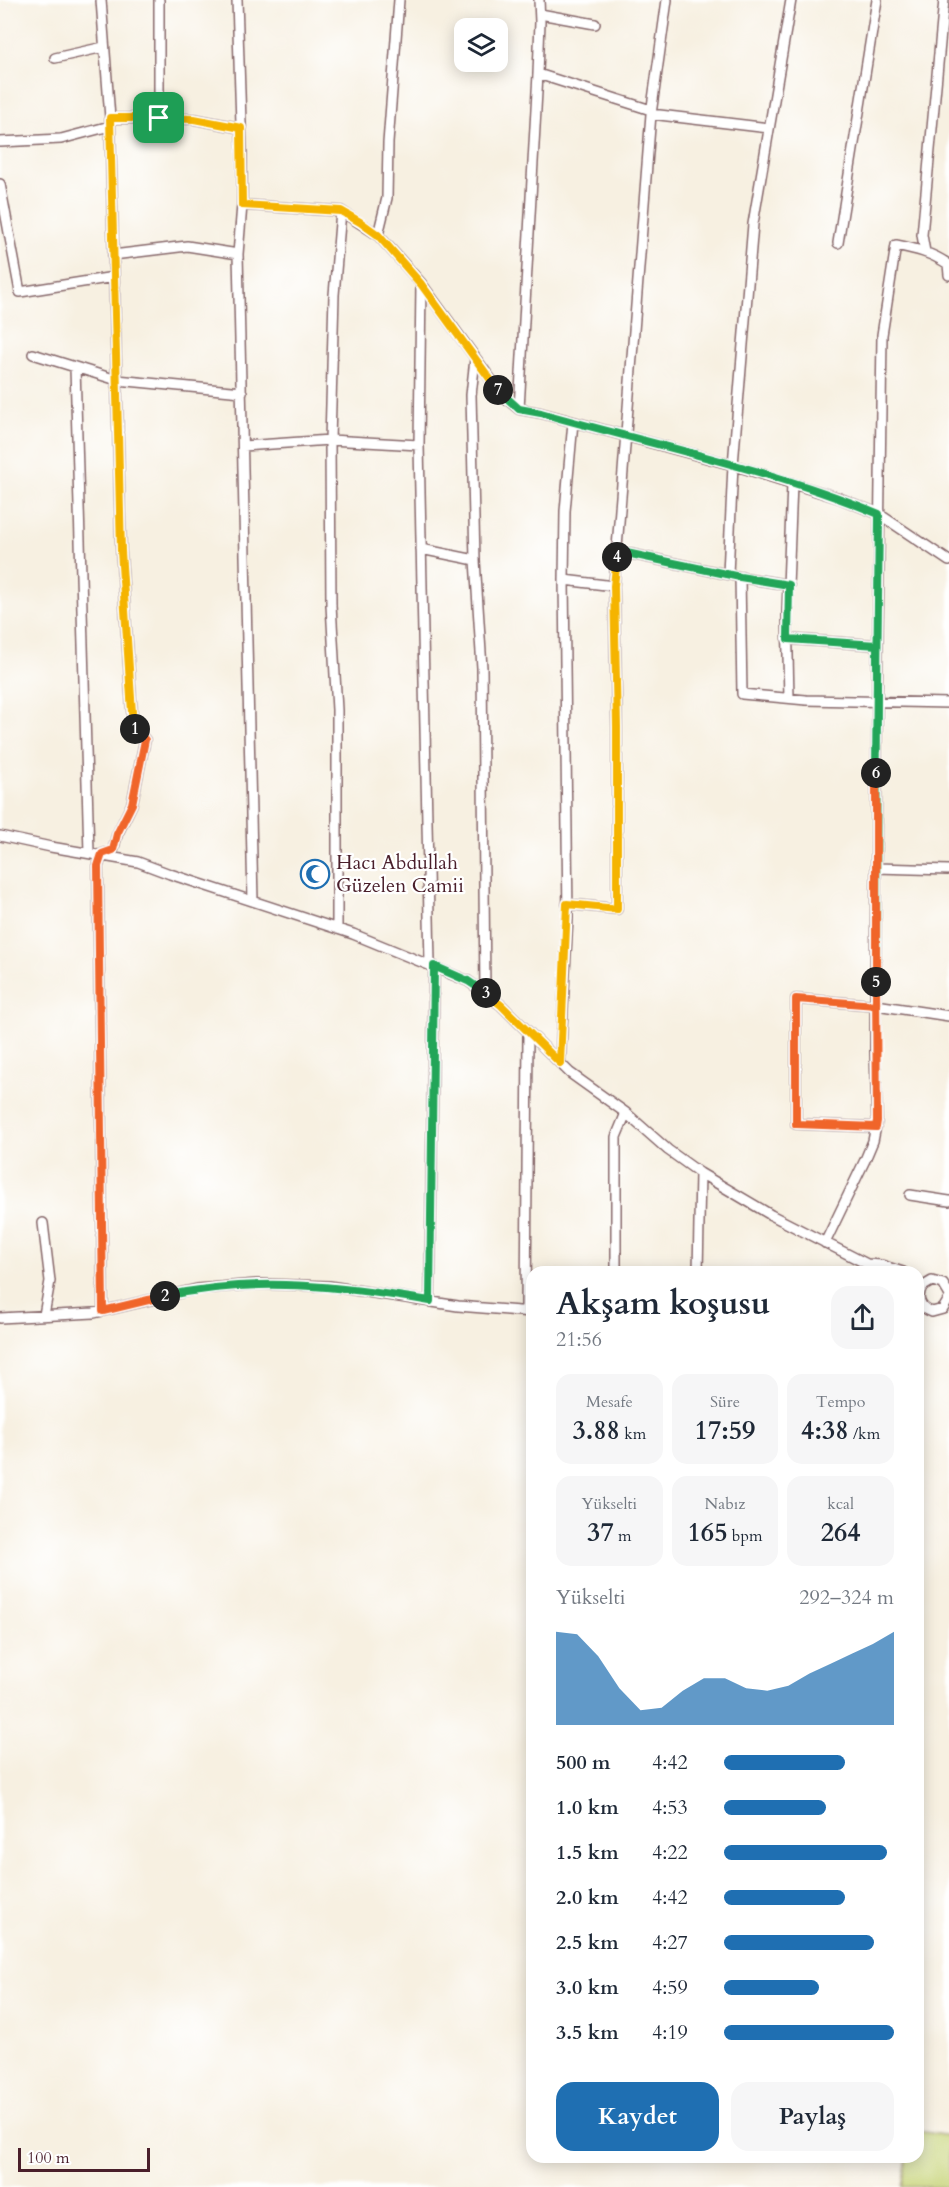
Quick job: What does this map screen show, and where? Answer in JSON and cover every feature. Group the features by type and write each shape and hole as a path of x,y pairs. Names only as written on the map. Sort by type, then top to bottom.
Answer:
{"street":[{"path":"101,0 110,122 121,551 133,727 145,740 132,804 117,834 113,850 102,854"},
{"path":"159,0 159,118"},
{"path":"237,0 242,205 238,254 253,901"},
{"path":"378,235 387,198 388,142 399,0"},
{"path":"519,409 538,74 540,14 538,0"},
{"path":"567,904 617,909 614,586 651,112 666,0"},
{"path":"728,574 733,465 753,224 791,0"},
{"path":"838,243 877,0"},
{"path":"926,252 922,235 944,0"},
{"path":"540,14 595,24"},
{"path":"55,58 104,47"},
{"path":"538,74 651,112 769,128"},
{"path":"0,142 61,139 110,122 159,118 194,119 241,128"},
{"path":"0,184 20,292 114,277"},
{"path":"242,205 341,211 378,235 421,284 503,396 519,409 733,465 839,498 879,514 949,561"},
{"path":"337,929 337,710 331,605 330,440 334,295 341,211"},
{"path":"825,1243 866,1160 876,1127 876,700 882,335 896,245 926,252 948,264 949,275"},
{"path":"113,255 187,246 238,254"},
{"path":"421,284 419,446 432,965 430,1301"},
{"path":"33,354 117,380 242,392"},
{"path":"475,359 471,395 475,560 482,668 485,993"},
{"path":"75,367 89,853"},
{"path":"560,1063 567,904 565,511 573,422"},
{"path":"243,446 330,440 419,446"},
{"path":"789,698 788,639 792,484"},
{"path":"421,549 475,560"},
{"path":"617,551 789,585"},
{"path":"740,577 742,694 789,698 949,703"},
{"path":"564,580 614,586"},
{"path":"788,639 877,645"},
{"path":"0,836 138,862 337,929 468,981 501,1005 570,1073 626,1113 700,1173 771,1215 869,1266"},
{"path":"102,854 98,866 98,877 103,1311"},
{"path":"876,868 949,870"},
{"path":"876,1127 796,1124 796,999 876,1005 949,1016"},
{"path":"528,1032 529,1266"},
{"path":"616,1266 616,1137 626,1113"},
{"path":"698,1266 700,1173"},
{"path":"910,1195 949,1201"},
{"path":"43,1223 50,1281 44,1315"},
{"path":"867,1264 884,1266"},
{"path":"924,1280 936,1281 948,1290"},
{"path":"924,1286 928,1282"},
{"path":"0,1318 103,1311 197,1289 257,1284 328,1286 458,1306 526,1312"},
{"path":"924,1308 936,1312 948,1304"}],"green space":[{"path":"924,2132 949,2136 949,2187 902,2187 906,2163 924,2163"}],"place":[{"name":"Hacı Abdullah Güzelen Camii","path":"315,874"}],"route":[{"path":"159,118 110,118 121,551 133,727 145,740 132,804 117,834 113,850 102,854 98,866 103,1311 197,1289 257,1284 328,1286 430,1301 434,966 468,981 501,1005 560,1063 567,904 617,909 614,586 617,551 789,585 788,639 877,645 876,1127 796,1124 796,999 876,1005 876,700 877,645 879,514 839,498 733,465 519,409 503,396 489,379 439,307 378,235 341,211 242,205 241,128 205,120 159,118"}]}
